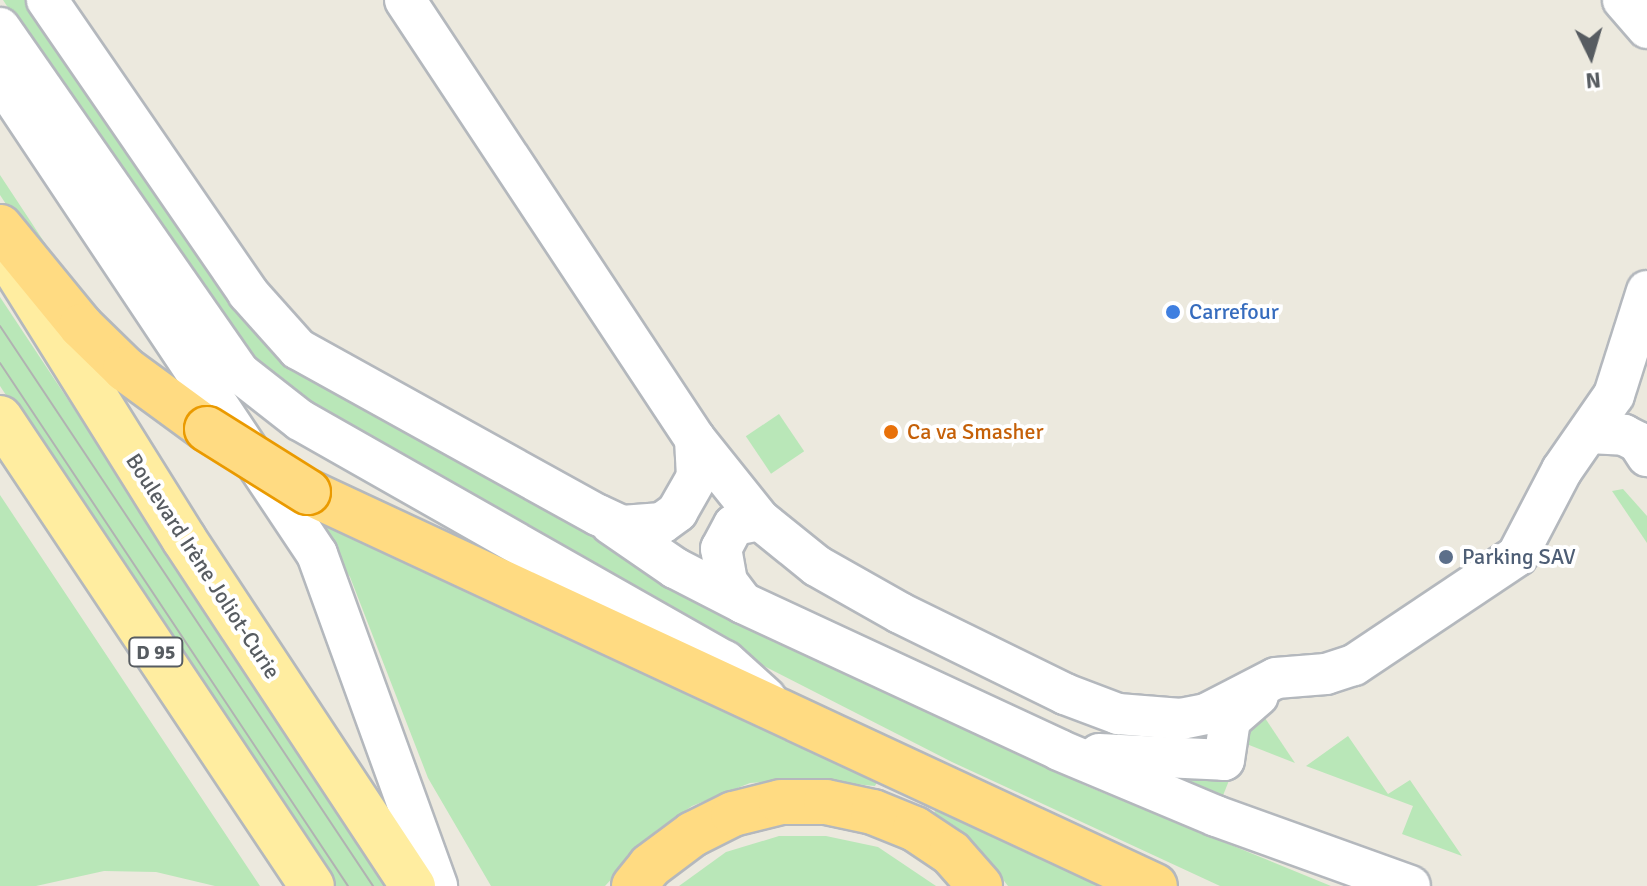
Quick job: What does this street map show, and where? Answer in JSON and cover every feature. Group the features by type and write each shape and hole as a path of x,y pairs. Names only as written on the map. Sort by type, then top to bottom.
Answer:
{"highway":[{"path":"0,227 81,326 125,369 207,429 308,492 1155,886"},
{"path":"634,886 650,866 693,834 733,814 781,802 826,802 873,812 915,829 951,853 980,886"}],"main road":[{"name":"Boulevard Irène Joliot-Curie","path":"0,242 184,539 413,886"},
{"name":"D 95","path":"0,418 312,886"}],"street":[{"path":"47,0 248,293 298,349 598,515 675,568 743,603 1059,750 1216,816 1410,886"},
{"path":"405,0 695,439 760,520 817,566 900,613 1065,694 1118,714 1154,720 1206,714 1294,672 1326,674 1354,665 1504,567 1517,556 1562,470 1614,395 1631,354 1647,291"},
{"path":"1623,0 1647,28"},
{"path":"0,28 240,373 300,420 725,661 778,709"},
{"path":"0,78 317,554 437,886"},
{"path":"1589,433 1624,435 1638,442 1647,456"},
{"path":"598,515 642,528 677,512 697,477 695,439"},
{"path":"743,603 727,582 721,549 734,525 760,520"},
{"path":"1059,750 1224,760 1230,720 1276,678"}],"green space":[{"path":"3,0 28,0 245,318 287,363 1084,785 1331,886 1220,886 952,762 719,643 293,402 221,331"},
{"path":"0,175 64,272 125,340 44,262 0,195"},
{"path":"0,297 390,886 332,886 0,386"},
{"path":"779,414 804,451 771,474 746,436"},
{"path":"1623,489 1647,516 1647,543 1612,491"},
{"path":"0,495 260,886 215,886 156,872 104,871 36,886 0,886"},
{"path":"300,504 880,777 875,786 802,779 750,783 692,806 657,830 605,886 491,886 428,778 350,577"},
{"path":"1263,715 1295,763 1244,743 1241,728"},
{"path":"1348,736 1388,794 1410,780 1462,856 1402,834 1413,806 1306,766"},
{"path":"1183,771 1232,773 1220,803 1178,785"},
{"path":"936,805 1119,886 1008,886 985,856 934,815"},
{"path":"779,836 826,836 878,847 936,886 679,886 726,852"}],"tram line":[{"path":"0,326 373,886"},
{"path":"0,363 348,886"}],"place":[{"name":"Carrefour","path":"1173,312"},
{"name":"Ca va Smasher","path":"891,432"},
{"name":"Parking SAV","path":"1446,557"}]}
